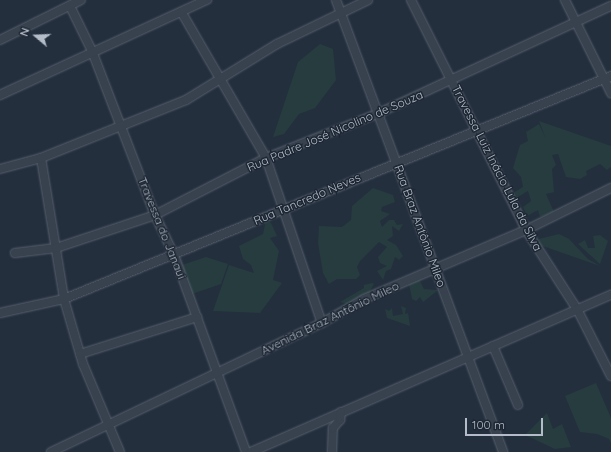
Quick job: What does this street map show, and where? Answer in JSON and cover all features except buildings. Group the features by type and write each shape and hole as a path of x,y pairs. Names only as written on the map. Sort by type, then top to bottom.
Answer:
{"street":[{"path":"0,40 81,0"},
{"path":"0,95 92,51 182,13 207,0"},
{"name":"Rua Braz Antônio Mileo","path":"336,0 436,267 466,357 503,452"},
{"path":"0,169 41,158 122,127 186,100 277,44 368,0"},
{"name":"Travessa Luiz Inácio Lula da Silva","path":"411,0 526,230 577,310 611,376"},
{"path":"565,0 576,23 608,77 611,93"},
{"name":"Travessa do Janaui","path":"70,6 92,51 155,215 174,256 246,452"},
{"name":"Rua Padre José Nicolino de Souza","path":"15,253 56,248 155,215 266,158 379,113 452,81 611,6"},
{"path":"182,13 222,78 266,158 286,208 322,323"},
{"name":"Rua Tancredo Neves","path":"0,313 64,299 174,256 397,162 608,77"},
{"path":"41,158 64,299 80,354 120,452"},
{"name":"Avenida Braz Antônio Mileo","path":"51,452 322,323 364,299 436,267 526,230 611,188"},
{"path":"251,452 611,295"},
{"path":"80,354 197,317"},
{"path":"493,346 518,406"},
{"path":"332,452 333,428 340,420 341,412"}],"green space":[{"path":"320,44 333,49 336,80 315,108 299,114 284,134 273,137 298,62"},
{"path":"539,121 611,146 611,167 607,170 600,164 586,171 587,175 580,179 566,177 558,154 552,155 556,165 552,169 554,192 546,194 554,212 540,217 538,210 527,216 523,207 531,201 528,191 516,198 513,193 523,187 521,177 513,168 520,145 528,141 526,132 539,124 546,139"},
{"path":"373,188 393,195 395,202 382,207 381,211 390,214 380,221 382,227 389,220 394,220 397,225 403,224 399,231 392,226 393,236 387,240 396,245 403,256 399,260 395,257 391,269 386,271 383,280 377,271 387,266 380,263 378,257 387,247 379,242 360,261 357,267 360,275 356,279 337,279 329,284 323,273 318,243 319,226 342,227 351,220 352,206"},
{"path":"266,220 271,223 277,236 270,238 279,251 273,280 282,283 260,313 213,311 229,265 254,273 251,265 243,259 239,246 263,234"},
{"path":"559,234 569,239 588,259 600,266 537,244 539,239"},
{"path":"600,235 608,241 600,264 578,244 585,240 588,248 595,248 593,236"},
{"path":"206,257 228,264 221,284 192,294 182,265"},
{"path":"419,279 424,289 438,290 423,302 420,297 416,301 412,299 409,284"},
{"path":"374,284 367,296 347,304 340,302 364,288 364,285"},
{"path":"401,306 406,308 405,314 408,313 410,326 387,318 385,309 389,311 392,308 393,316 403,314"},
{"path":"596,383 611,418 611,443 609,439 597,434 580,432 565,396"},
{"path":"547,413 553,429 562,424 571,447 555,449 525,435"}]}
